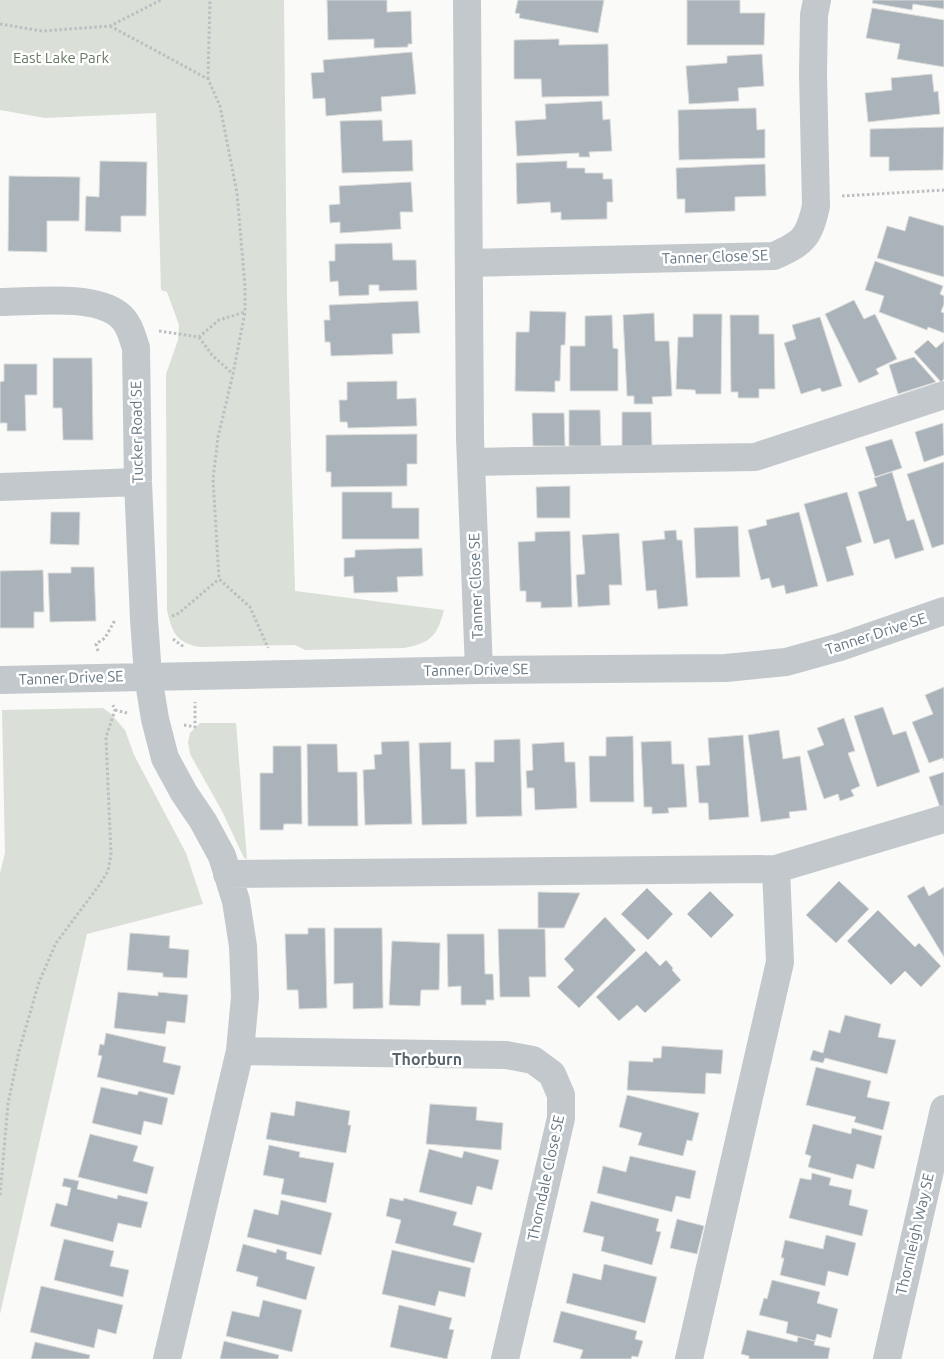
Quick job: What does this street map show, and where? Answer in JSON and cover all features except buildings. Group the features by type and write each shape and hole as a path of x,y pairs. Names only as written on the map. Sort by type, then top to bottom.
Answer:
{"street":[{"name":"Tanner Close SE","path":"466,0 471,462 479,670"},
{"name":"Tanner Close SE","path":"469,263 774,256 793,247 804,239 813,223 816,206 813,74 814,15 817,0"},
{"path":"0,302 75,301 98,304 119,314 129,327"},
{"name":"Tucker Road SE","path":"129,327 136,348 138,482 148,676"},
{"path":"471,462 756,457 944,395"},
{"path":"0,487 138,482"},
{"name":"Tanner Drive SE","path":"0,680 479,670 726,668 786,662 840,647 944,611"},
{"path":"148,676 155,718 165,758 222,856 236,901 243,946 245,997 240,1051 167,1359"},
{"path":"227,874 776,870 944,819"},
{"path":"689,1359 780,962 776,870"},
{"name":"Thorndale Close SE","path":"240,1051 506,1055 534,1060 552,1074 561,1095 561,1118 506,1359"},
{"name":"Thornleigh Way SE","path":"887,1359 944,1109"}],"path":[{"path":"0,24 42,32 110,26 161,0"},
{"path":"210,0 208,79 220,106 237,193 245,312 218,437 214,479 219,579 250,607 268,649"},
{"path":"110,26 208,79"},
{"path":"816,197 944,190"},
{"path":"199,337 219,320 245,312"},
{"path":"129,327 199,337 212,355 233,374"},
{"path":"163,619 179,613 219,579"},
{"path":"0,1195 10,1095 19,1051 39,982 56,943 108,871 111,855 106,737 115,710"}],"green space":[{"name":"East Lake Park","path":"0,0 284,0 287,298 295,591 444,610 439,626 427,641 404,648 305,650 295,645 200,647 185,643 176,635 167,610 166,374 178,340 179,325 167,292 161,290 156,113 45,118 0,110"},
{"path":"103,708 125,730 134,755 186,853 203,904 87,934 0,1314 0,873 5,853 2,710"},
{"path":"200,723 236,723 247,859 244,858 222,811 190,754 188,742 190,733"}],"district":[{"name":"Thorburn","path":"427,1059"}]}
